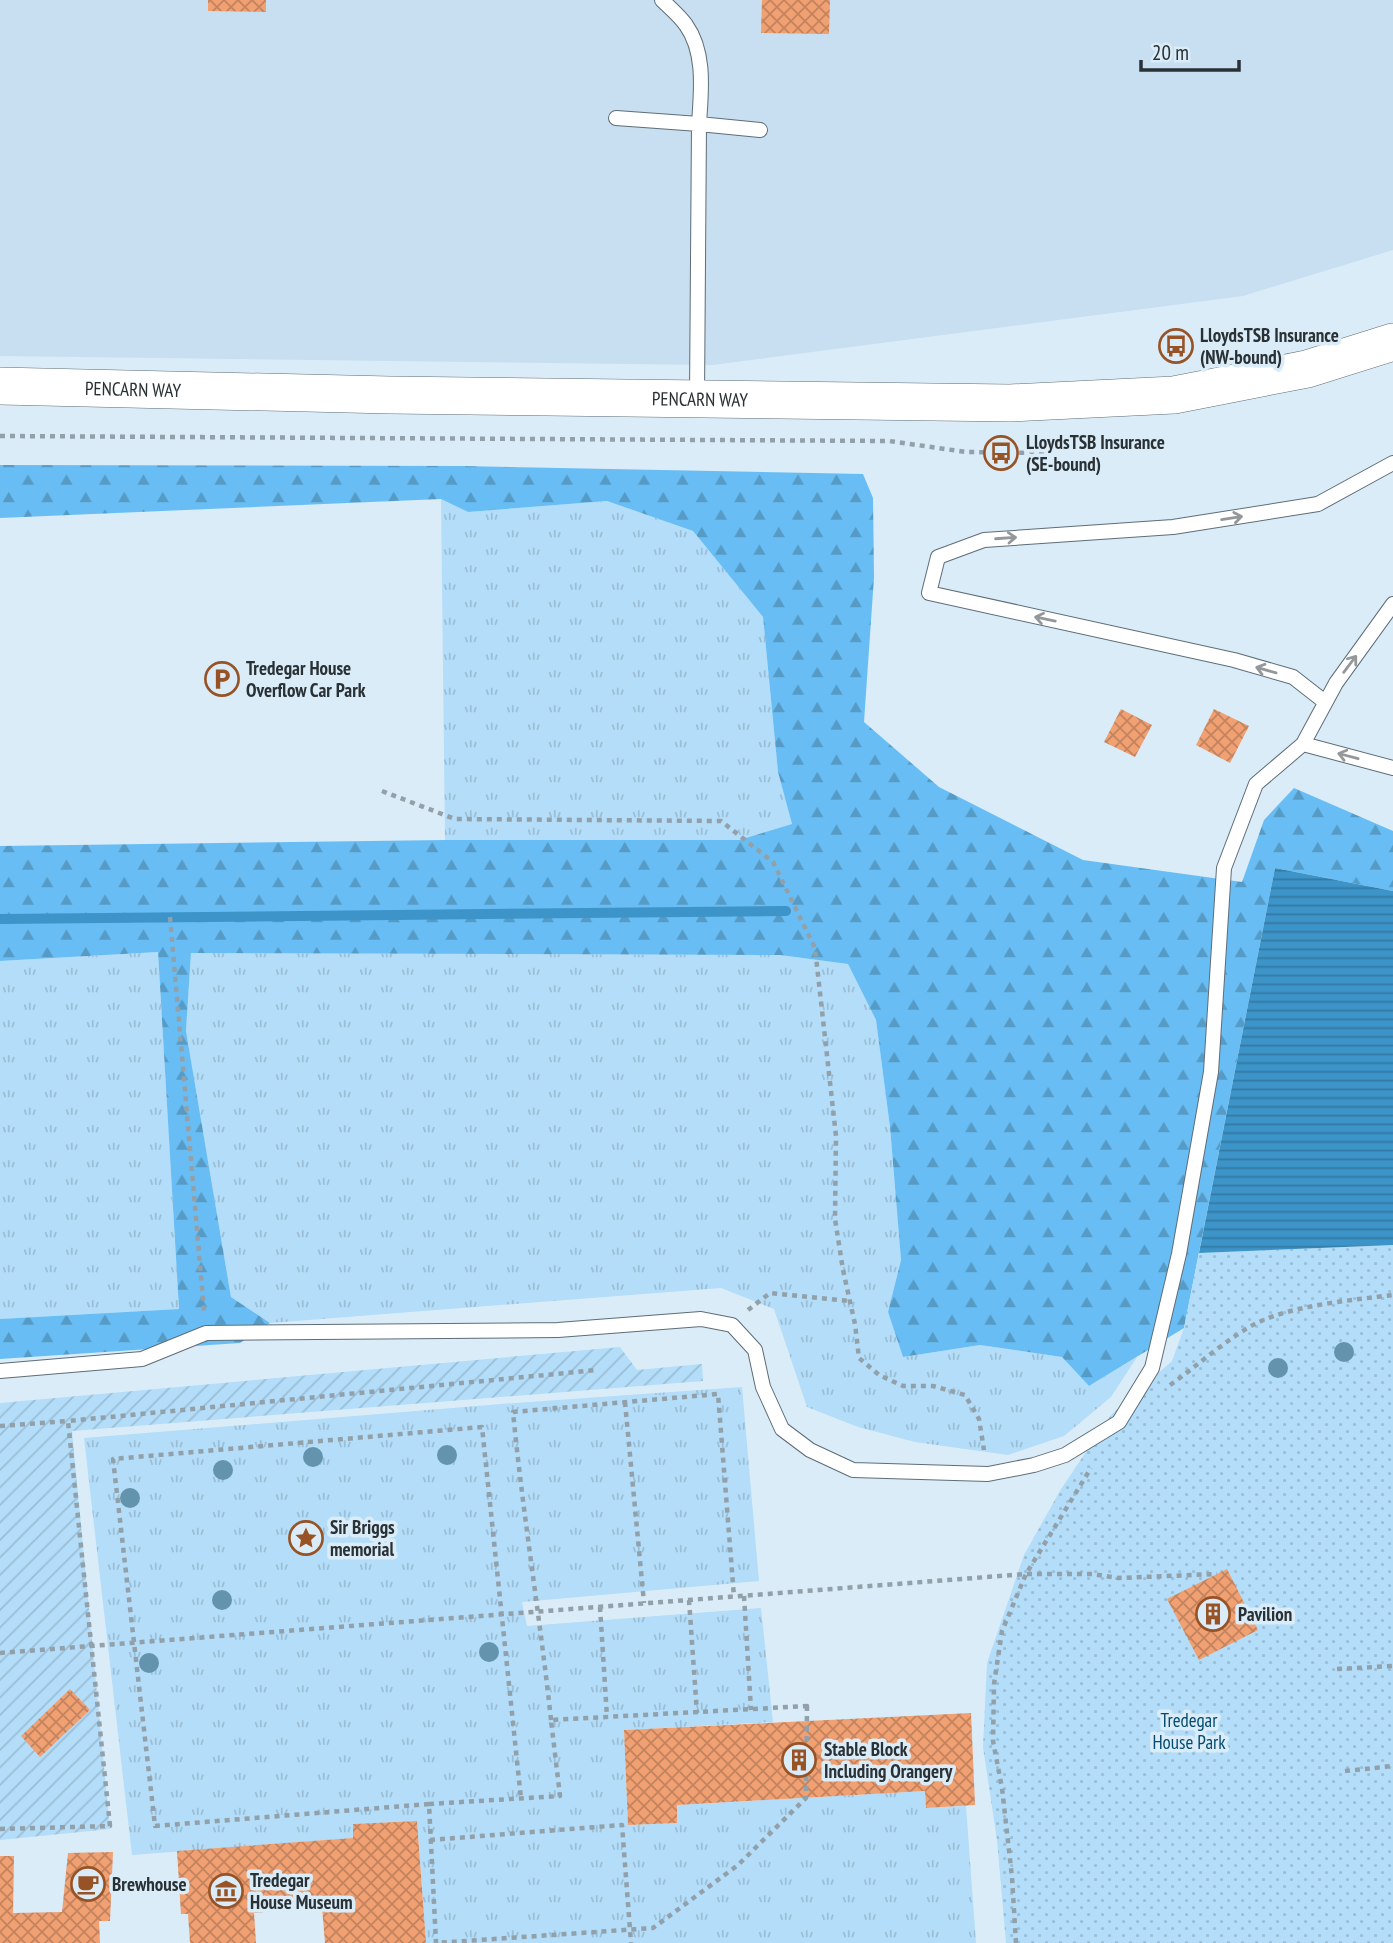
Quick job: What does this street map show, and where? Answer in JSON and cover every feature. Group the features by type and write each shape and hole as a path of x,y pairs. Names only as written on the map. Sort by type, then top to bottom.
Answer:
{"street":[{"name":"PENCARN WAY","path":"0,386 390,395 1010,403 1174,395 1307,369 1393,342"}],"lane":[{"path":"662,0 686,25 694,41 702,83 699,124 697,398"},
{"path":"616,118 760,130"},
{"path":"1325,702 1293,677 1234,660 929,593 938,557 984,540 1173,527 1318,504 1393,463"},
{"path":"0,1371 142,1359 206,1333 558,1330 701,1319 732,1325 755,1350 763,1387 782,1429 810,1450 853,1470 988,1474 1034,1465 1065,1455 1119,1422 1152,1368 1179,1254 1210,1072 1224,868 1256,784 1303,744 1336,683 1393,604"},
{"path":"1303,744 1393,768"}],"path":[{"path":"382,791 455,819 721,821 773,862 815,948 836,1136 835,1219 859,1358 879,1375 903,1386 933,1386 965,1395 979,1419 988,1474"},
{"path":"170,918 206,1333"},
{"path":"732,1325 770,1293 850,1301"},
{"path":"1169,1386 1259,1322 1346,1301 1393,1295"},
{"path":"0,1426 597,1370"},
{"path":"521,1799 482,1427 113,1460 155,1826 429,1804 521,1799 560,1796 513,1412 718,1394 734,1597"},
{"path":"625,1402 644,1603"},
{"path":"0,1829 110,1826 68,1421"},
{"path":"1016,1943 1010,1864 993,1741 994,1684 1002,1631 1026,1574 1119,1422"},
{"path":"0,1653 1026,1574 1092,1574 1118,1578 1217,1574"},
{"path":"744,1595 751,1710"},
{"path":"689,1600 697,1713"},
{"path":"600,1607 607,1717"},
{"path":"1337,1669 1393,1666"},
{"path":"429,1804 436,1943 653,1928 738,1865 806,1798 807,1706 551,1720"},
{"path":"1345,1770 1393,1766"},
{"path":"430,1840 622,1825 631,1943"}],"shaded area":[{"path":"0,0 1393,0 1393,250 1243,296 713,365 0,356"},
{"path":"1275,868 1393,891 1393,1245 1199,1253"}],"green space":[{"path":"0,465 461,466 863,474 873,498 874,577 864,722 939,787 1083,860 1242,882 1264,820 1294,788 1393,831 1393,891 1275,868 1184,1328 1089,1386 1062,1357 980,1345 903,1357 888,1312 901,1260 890,1127 876,1020 848,964 780,955 191,953 186,1031 231,1297 270,1323 240,1343 0,1359 0,1319 179,1309 158,952 0,961 0,846 445,840 739,840 792,824 778,772 763,617 693,531 607,501 468,512 441,499 0,518"},
{"path":"441,499 468,512 607,501 693,531 763,617 778,772 792,824 739,840 445,840"},
{"path":"158,952 179,1309 0,1319 0,961"},
{"path":"191,953 780,955 848,964 876,1020 890,1127 901,1260 888,1312 903,1357 980,1345 1062,1357 1089,1386 1137,1357 1111,1397 1064,1436 1008,1455 915,1442 858,1427 807,1407 774,1309 721,1288 270,1323 231,1297 186,1031"},
{"name":"Tredegar House Park","path":"1393,1245 1393,1943 1006,1943 997,1840 983,1747 987,1663 1024,1555 1061,1489 1111,1415 1172,1361 1184,1328 1199,1253"},
{"path":"620,1347 637,1370 702,1364 703,1381 72,1431 110,1829 0,1840 0,1403"},
{"path":"742,1387 759,1581 522,1602 527,1626 761,1608 773,1722 624,1730 628,1825 677,1823 677,1805 925,1791 926,1808 966,1806 976,1943 426,1943 417,1821 354,1824 353,1838 132,1855 84,1438"}],"building":[{"path":"208,0 266,0 266,12 208,11"},
{"path":"762,0 830,0 829,34 761,33"},
{"path":"1121,709 1152,725 1135,757 1104,742"},
{"path":"1214,709 1249,726 1230,763 1196,745"},
{"name":"Pavilion","path":"1227,1569 1258,1630 1199,1660 1167,1599"},
{"path":"70,1689 90,1710 40,1757 21,1736"},
{"name":"Stable Block Including Orangery","path":"971,1713 975,1805 926,1808 925,1791 677,1805 677,1823 628,1825 624,1730"},
{"path":"417,1821 426,1943 325,1943 322,1907 254,1913 256,1943 190,1943 188,1914 181,1914 177,1851 353,1838 353,1824"},
{"name":"Brewhouse","path":"113,1852 110,1921 99,1921 100,1943 0,1943 0,1856 14,1856 13,1913 62,1912 68,1853"}],"waterway":[{"path":"0,919 786,911"}],"place":[{"name":"LloydsTSB Insurance (NW-bound)","path":"1176,346"},
{"name":"LloydsTSB Insurance (SE-bound)","path":"1001,453"},
{"name":"Tredegar House Overflow Car Park","path":"222,679"},
{"name":"Sir Briggs memorial","path":"306,1538"},
{"name":"Pavilion","path":"1213,1614"},
{"name":"Stable Block Including Orangery","path":"799,1760"},
{"name":"Brewhouse","path":"88,1884"},
{"name":"Tredegar House Museum","path":"226,1891"}]}
